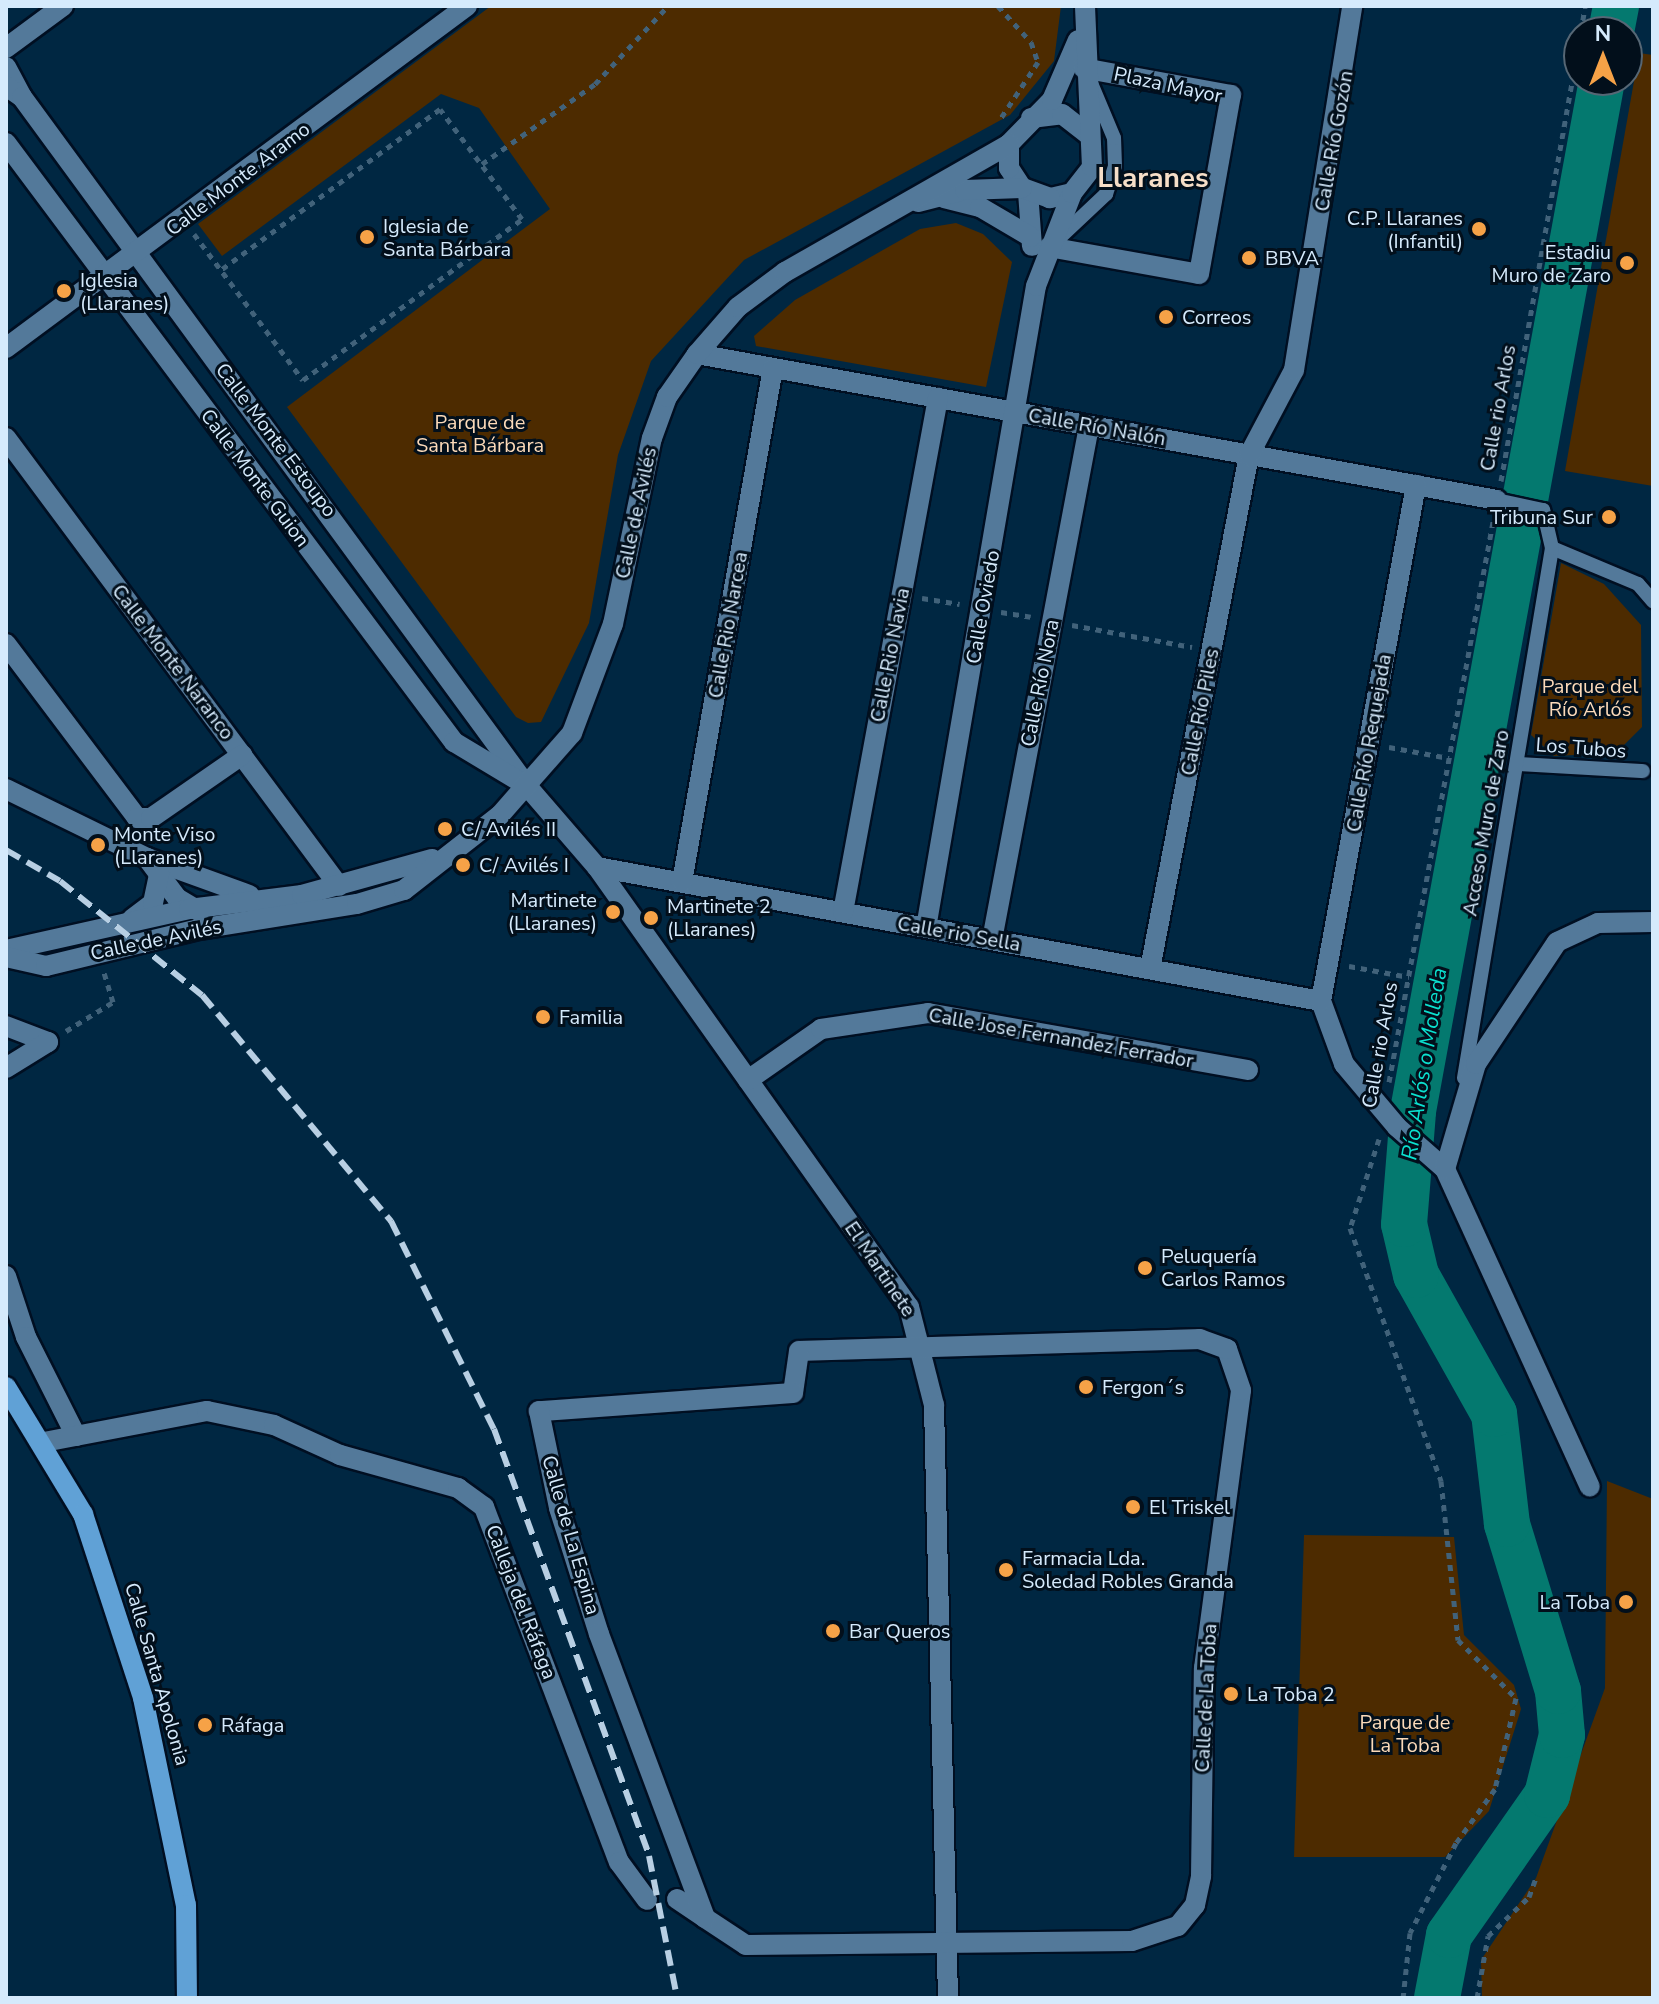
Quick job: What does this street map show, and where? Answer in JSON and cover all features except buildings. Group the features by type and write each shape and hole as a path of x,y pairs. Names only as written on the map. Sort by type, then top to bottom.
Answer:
{"main road":[{"name":"Calle Santa Apolonia","path":"8,1394 44,1442 83,1514 143,1698 186,1905 187,1998"}],"street":[{"path":"6,48 63,6"},
{"name":"Calle Monte Aramo","path":"6,348 138,254 467,6"},
{"path":"1081,32 1052,100 1003,147 1009,168 1025,190 1050,198 1072,193 1092,167 1081,32 1085,6"},
{"name":"Calle Río Gozón","path":"1249,455 1294,370 1352,6"},
{"name":"Calle Monte Estoupo","path":"6,67 14,91 138,254 527,786"},
{"name":"Plaza Mayor","path":"1040,242 1199,274 1231,95 1083,68"},
{"path":"1029,119 1062,114 1088,134"},
{"name":"Calle Monte Guion","path":"6,143 454,742 527,786"},
{"name":"Calle de Avilés","path":"6,957 46,966 142,940 404,890 436,858 500,815 572,733 613,624 652,438 667,397 697,354 773,281 1003,147"},
{"name":"Calle de Avilés","path":"891,210 936,196 1025,190"},
{"name":"Calle Oviedo","path":"926,928 1018,413 1036,286 1040,242 1025,190"},
{"name":"Calle Oviedo","path":"1040,242 1072,193"},
{"path":"936,196 980,207 1040,242"},
{"name":"Calle Río Nalón","path":"697,354 1502,501"},
{"name":"Calle Rio Narcea","path":"682,882 773,368"},
{"name":"Calle Rio Navia","path":"843,912 938,398"},
{"name":"Calle Río Nora","path":"992,940 1089,426"},
{"name":"Calle Monte Naranco","path":"6,438 339,886"},
{"name":"Calle Río Piles","path":"1150,969 1249,455"},
{"name":"Calle Río Requejada","path":"1321,1001 1416,485"},
{"path":"6,644 137,818 151,818 242,755"},
{"name":"El Martinete","path":"527,786 597,867 909,1307 924,1343 934,1405 948,1998"},
{"path":"6,789 153,866 181,871 257,897"},
{"name":"Calle de Avilés","path":"6,950 189,909 339,886 436,858"},
{"path":"153,866 189,909"},
{"path":"129,922 153,903 153,866"},
{"name":"Calle rio Sella","path":"597,867 1321,1001"},
{"path":"181,871 189,909"},
{"path":"142,940 189,909 259,918"},
{"path":"1438,1163 1460,1106 1516,994 1557,942 1598,923 1653,922"},
{"path":"1321,1001 1344,1064 1390,1120 1438,1163 1590,1487"},
{"name":"Calle Jose Fernandez Ferrador","path":"748,1080 821,1029 928,1013 1248,1070"},
{"path":"6,1026 48,1042"},
{"path":"6,1068 48,1042"},
{"path":"6,1276 26,1337 76,1436"},
{"name":"Calle de La Toba","path":"924,1343 1200,1339 1227,1349 1241,1390 1204,1668 1195,1905 1178,1926 1132,1941 947,1942"},
{"name":"Calle de La Espina","path":"705,1918 599,1634 559,1508 539,1411 793,1393 799,1351 924,1343"},
{"name":"Calleja del Ráfaga","path":"44,1442 207,1411 274,1425 340,1455 458,1488 484,1507 619,1862 647,1900"},
{"path":"677,1899 746,1945 947,1942"}],"lane":[{"name":"Plaza Mayor","path":"1040,242 1106,194 1115,166 1114,138 1083,68"},
{"path":"1502,501 1543,510 1552,548 1638,584 1653,601"},
{"name":"Acceso Muro de Zaro","path":"1460,1106 1552,548"},
{"name":"Los Tubos","path":"1517,764 1643,771"}],"path":[{"path":"482,164 595,84 668,6"},
{"path":"998,6 1031,42 1038,62 1032,81 1000,114 1003,147"},
{"name":"Calle rio Arlos","path":"1403,1998 1410,1933 1456,1843 1495,1789 1516,1698 1458,1640 1441,1481 1350,1228 1390,1120 1409,977 1449,758 1502,501 1570,96"},
{"path":"183,220 303,380 522,219 440,109 221,270"},
{"path":"1369,743 1449,758"},
{"path":"48,1042 113,1002 99,952"},
{"path":"1328,962 1409,977"},
{"path":"1477,1998 1488,1936 1529,1897 1536,1878"}],"green space":[{"name":"Parque de Santa Bárbara","path":"491,6 1061,6 1054,61 1010,115 744,260 651,361 618,455 589,623 541,722 528,723 516,717 287,407 550,209 479,108 441,94 222,256 198,224"},
{"name":"Estadiu Muro de Zaro","path":"1643,54 1653,55 1653,486 1565,471 1631,96 1643,96"},
{"path":"956,223 983,234 1012,262 986,387 756,346 754,336 795,300 920,229"},
{"name":"Parque del Río Arlós","path":"1561,563 1604,584 1641,625 1642,727 1616,753 1554,756 1531,735"},
{"path":"1607,1481 1653,1499 1653,1998 1482,1998 1481,1960 1536,1878 1605,1688"},
{"name":"Parque de La Toba","path":"1304,1535 1454,1537 1464,1635 1514,1685 1521,1709 1489,1811 1445,1857 1294,1857"}],"waterway":[{"name":"Río Arlós o Molleda","path":"1614,16 1616,6"},
{"name":"Río Arlós o Molleda","path":"1437,1998 1449,1935 1547,1795 1562,1735 1558,1691 1507,1524 1494,1414 1416,1275 1404,1224 1413,1111 1599,96"}],"railway":[{"path":"6,850 60,881 202,995 391,1221 494,1429 649,1856 677,1998"}],"place":[{"name":"C.P. Llaranes (Infantil)","path":"1479,229"},
{"name":"Iglesia de Santa Bárbara","path":"367,237"},
{"name":"BBVA","path":"1249,258"},
{"name":"Estadiu Muro de Zaro","path":"1627,263"},
{"name":"Iglesia (Llaranes)","path":"64,291"},
{"name":"Correos","path":"1166,317"},
{"name":"Tribuna Sur","path":"1609,517"},
{"name":"C/ Avilés II","path":"445,829"},
{"name":"Monte Viso (Llaranes)","path":"98,845"},
{"name":"C/ Avilés I","path":"463,865"},
{"name":"Martinete (Llaranes)","path":"613,912"},
{"name":"Martinete 2 (Llaranes)","path":"651,918"},
{"name":"Familia","path":"543,1017"},
{"name":"Peluquería Carlos Ramos","path":"1145,1268"},
{"name":"Fergon´s","path":"1086,1387"},
{"name":"El Triskel","path":"1133,1507"},
{"name":"Farmacia Lda. Soledad Robles Granda","path":"1006,1570"},
{"name":"La Toba","path":"1626,1602"},
{"name":"Bar Queros","path":"833,1631"},
{"name":"La Toba 2","path":"1231,1694"},
{"name":"Ráfaga","path":"205,1725"}],"district":[{"name":"Llaranes","path":"1153,178"}]}
